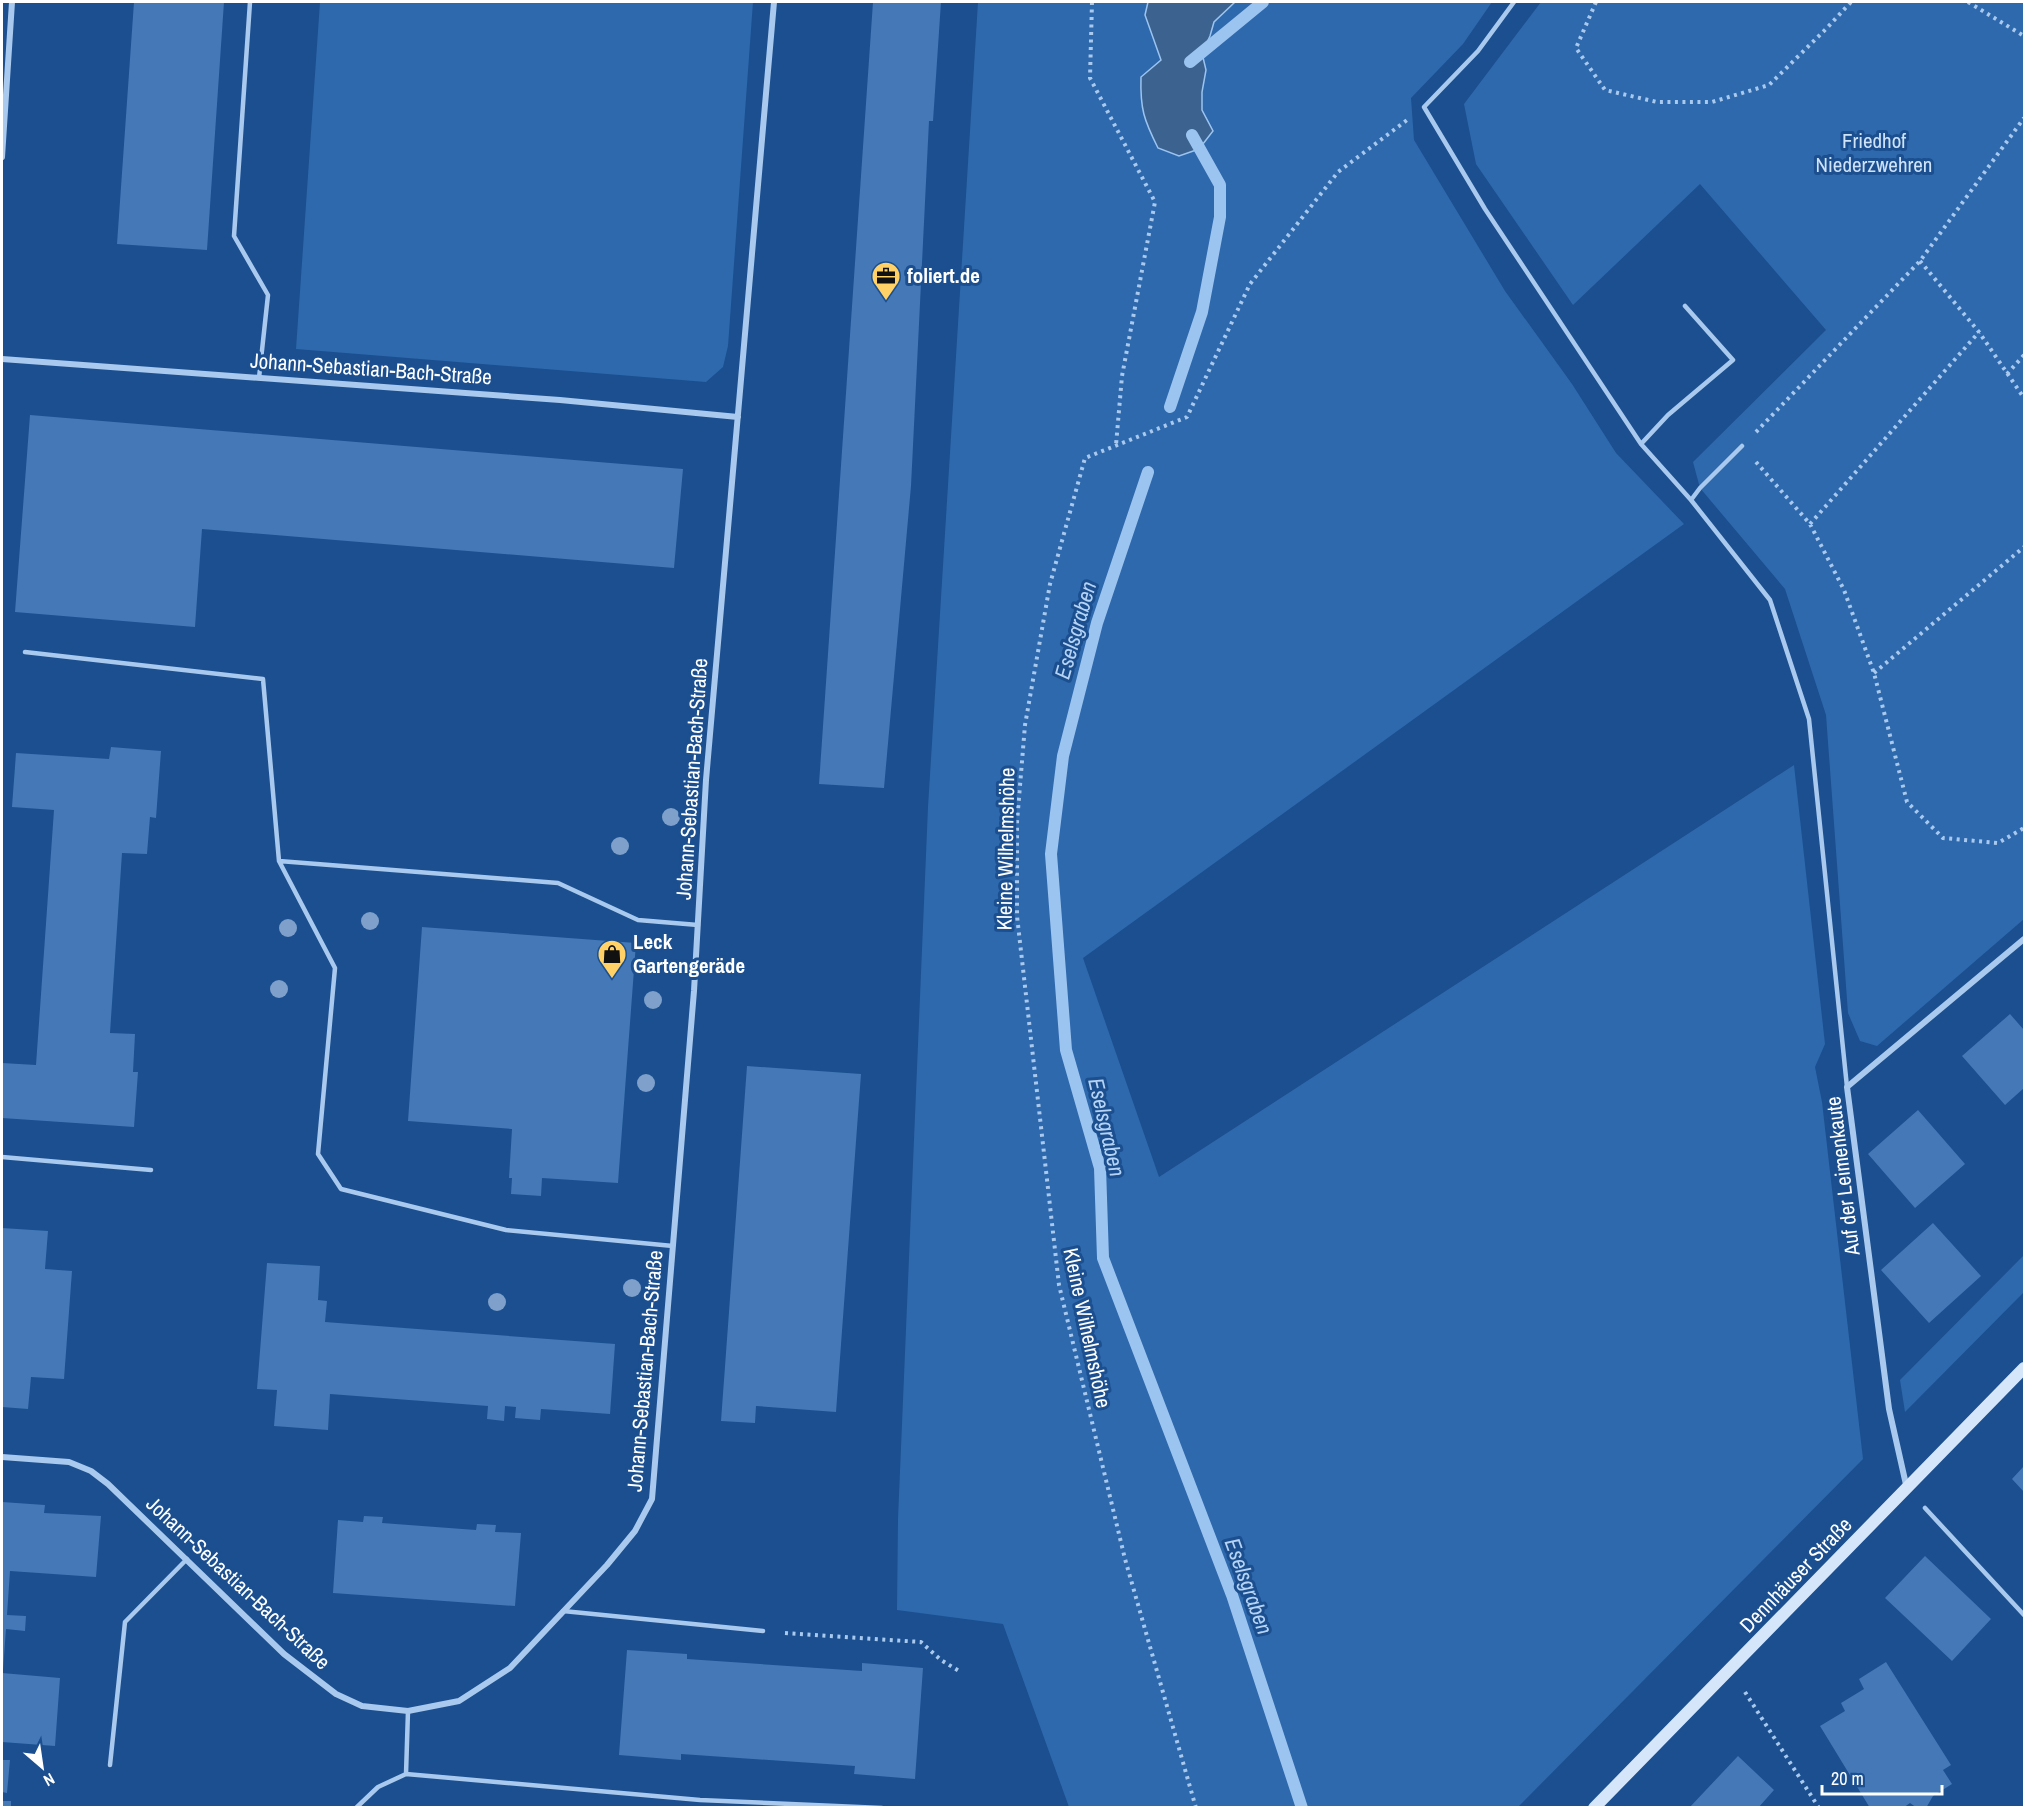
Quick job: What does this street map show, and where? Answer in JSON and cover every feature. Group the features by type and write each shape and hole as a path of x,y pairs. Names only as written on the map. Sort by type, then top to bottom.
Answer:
{"street":[{"path":"2,157 12,2"},
{"name":"Johann-Sebastian-Bach-Straße","path":"2,1457 69,1462 91,1471 108,1484 284,1654 336,1694 362,1706 408,1711 459,1701 510,1668 608,1565 635,1531 652,1499 698,925 707,768 774,2"},
{"name":"Johann-Sebastian-Bach-Straße","path":"2,359 560,400 738,417"},
{"name":"Auf der Leimenkaute","path":"1907,1489 1889,1409 1847,1087 2025,939"},
{"name":"Dennhäuser Straße","path":"1594,1808 2025,1368"}],"lane":[{"path":"250,2 234,236 268,295 259,378"},
{"path":"1514,2 1478,51 1424,107 1485,209 1641,444 1691,500 1770,600 1809,719 1847,1087"},
{"path":"1641,444 1668,415 1733,360 1685,306"},
{"path":"1691,500 1700,488 1743,446"},
{"path":"25,652 263,679 279,861 335,968 318,1154 341,1189 506,1230 673,1246"},
{"path":"279,861 558,883 638,920 698,925"},
{"path":"2,1158 151,1170"},
{"path":"1925,1508 2025,1615"},
{"path":"110,1765 125,1622 187,1559"},
{"path":"563,1611 763,1631"},
{"path":"406,1774 408,1711"},
{"path":"356,1808 378,1787 406,1774 700,1800 882,1808"}],"path":[{"path":"1092,2 1090,78 1155,202 1122,376 1116,445"},
{"path":"1596,2 1576,48 1605,90 1656,102 1712,102 1769,85 1851,2"},
{"path":"1968,2 2025,36"},
{"name":"Kleine Wilhelmshöhe","path":"1197,1808 1125,1559 1059,1285 1017,916 1017,822 1025,725 1050,584 1085,458 1187,417 1250,284 1338,171 1424,107"},
{"path":"2025,118 1920,261 1743,446 1810,524 1844,590 1874,673 1906,802 1943,838 1998,843 2025,828"},
{"path":"1920,261 1979,332 2025,398"},
{"path":"1810,524 1979,332"},
{"path":"2007,374 2025,355"},
{"path":"1874,673 2025,547"},
{"path":"763,1631 921,1642 959,1671"},
{"path":"1730,1670 1819,1808"}],"green space":[{"path":"320,2 753,2 728,346 723,367 706,382 296,349"},
{"path":"978,2 1492,2 1463,44 1411,98 1414,140 1505,291 1572,384 1616,453 1684,524 1083,958 1159,1177 1794,765 1825,1044 1815,1067 1822,1102 1863,1459 1518,1807 1069,1807 1003,1624 897,1610 898,1519 928,807"},
{"name":"Friedhof Niederzwehren","path":"1541,2 2024,2 2024,919 1877,1046 1860,1041 1848,1013 1826,715 1785,589 1700,488 1693,462 1826,330 1700,184 1573,305 1476,164 1464,104"},
{"path":"2024,1255 2024,1292 1905,1412 1900,1380"}],"shaded area":[{"path":"1148,2 1235,2 1214,22 1202,53 1206,70 1202,110 1213,131 1199,149 1179,156 1158,148 1146,122 1142,106 1141,77 1161,60 1145,15"}],"building":[{"path":"134,2 224,2 207,250 117,244"},
{"path":"873,2 941,2 933,121 929,121 911,486 884,788 819,784"},
{"path":"30,415 683,469 674,568 202,529 195,627 15,612"},
{"path":"111,747 161,751 156,818 150,817 147,854 122,853 110,1033 135,1034 133,1072 138,1072 134,1127 2,1118 2,1063 36,1065 54,810 12,807 16,753 109,759"},
{"path":"422,927 636,943 618,1183 542,1178 541,1196 511,1194 512,1178 509,1178 512,1129 408,1121"},
{"path":"2010,1014 2024,1030 2024,1088 2005,1105 1962,1056"},
{"path":"747,1066 861,1074 836,1412 756,1406 755,1423 721,1421"},
{"path":"1918,1110 1965,1164 1915,1208 1868,1154"},
{"path":"1933,1223 1981,1276 1929,1323 1881,1270"},
{"path":"2,1228 48,1231 45,1269 72,1271 64,1379 31,1377 28,1409 2,1407"},
{"path":"267,1263 320,1266 318,1300 327,1301 325,1322 615,1344 610,1414 541,1409 540,1420 515,1418 516,1407 505,1406 504,1421 487,1419 488,1406 330,1394 328,1430 274,1426 277,1390 257,1389"},
{"path":"2024,1466 2024,1492 2012,1479"},
{"path":"2,1502 45,1505 44,1513 101,1516 96,1577 10,1571 7,1615 26,1616 25,1631 6,1629 3,1670 2,1670"},
{"path":"364,1516 383,1517 382,1523 476,1530 477,1524 496,1525 495,1532 521,1533 515,1606 333,1593 338,1520 363,1522"},
{"path":"1925,1556 1991,1619 1952,1661 1885,1598"},
{"path":"627,1650 687,1654 687,1659 862,1671 862,1663 923,1668 915,1779 854,1774 855,1766 681,1754 681,1760 619,1755"},
{"path":"1886,1662 1951,1765 1943,1770 1952,1784 1933,1796 1926,1808 1917,1808 1910,1803 1903,1808 1870,1808 1820,1726 1845,1711 1841,1703 1864,1689 1859,1679"},
{"path":"2,1673 60,1678 55,1746 2,1742"},
{"path":"1738,1756 1774,1790 1758,1808 1689,1808"},
{"path":"2,1760 10,1760 7,1793 2,1792"},
{"path":"2,1801 11,1801 11,1808 2,1808"}],"waterway":[{"name":"Eselsgraben","path":"1190,62 1263,2"},
{"name":"Eselsgraben","path":"1170,407 1202,312 1220,217 1220,185 1192,135"},
{"name":"Eselsgraben","path":"1148,472 1097,623 1063,756 1051,854 1066,1050 1100,1168 1103,1258 1232,1595 1302,1808"}],"place":[{"name":"foliert.de","path":"886,302"},
{"name":"Leck Gartengeräde","path":"612,980"}]}
